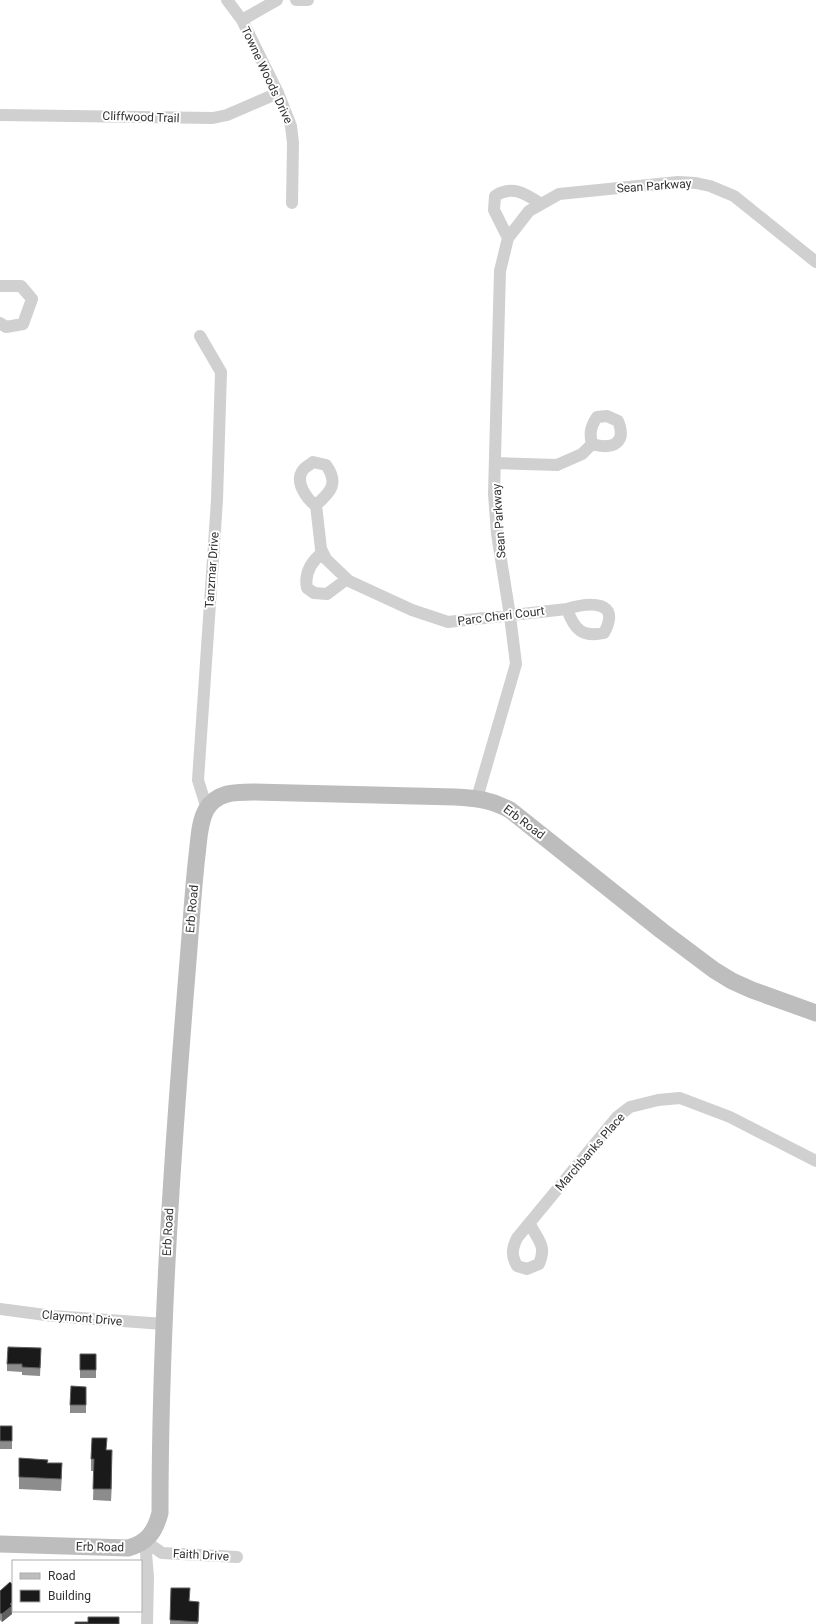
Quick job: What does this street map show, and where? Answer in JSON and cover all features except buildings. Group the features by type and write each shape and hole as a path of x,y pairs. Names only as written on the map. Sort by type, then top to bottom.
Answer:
{"street":[{"name":"Towne Woods Drive","path":"227,0 242,20 278,93 291,126 293,143 292,203"},
{"path":"242,20 277,0"},
{"path":"296,0 308,0"},
{"name":"Cliffwood Trail","path":"0,115 214,118 227,115 278,93"},
{"name":"Sean Parkway","path":"476,798 516,664 497,534 494,494 500,271 508,238 529,211 559,194 678,182 696,183 710,186 734,196 816,262"},
{"path":"508,238 494,210 495,196 504,190 516,191 529,196 541,204"},
{"path":"0,286 21,286 32,299 23,324 6,327 0,323"},
{"name":"Tanzmar Drive","path":"200,336 221,372 217,500 198,780 207,808"},
{"path":"496,463 557,465 582,454 592,444"},
{"path":"316,506 322,553 313,560 305,579 307,588 314,593 327,594 347,579"},
{"name":"Parc Cheri Court","path":"322,553 326,559 347,579 412,610 448,622 510,616 567,608"},
{"name":"Erb Road","path":"0,1544 128,1548 145,1541 155,1530 160,1513 164,1324 170,1186 194,885 200,828 207,808 218,798 226,794 238,792 476,798 498,803 510,810 690,953 732,981 816,1013"},
{"name":"Marchbanks Place","path":"530,1224 617,1117 630,1108 658,1100 680,1098 730,1117 816,1161"},
{"name":"Claymont Drive","path":"0,1309 53,1316 164,1324"},
{"path":"145,1541 148,1577 147,1624"},
{"name":"Faith Drive","path":"145,1541 162,1553 237,1557"}]}
